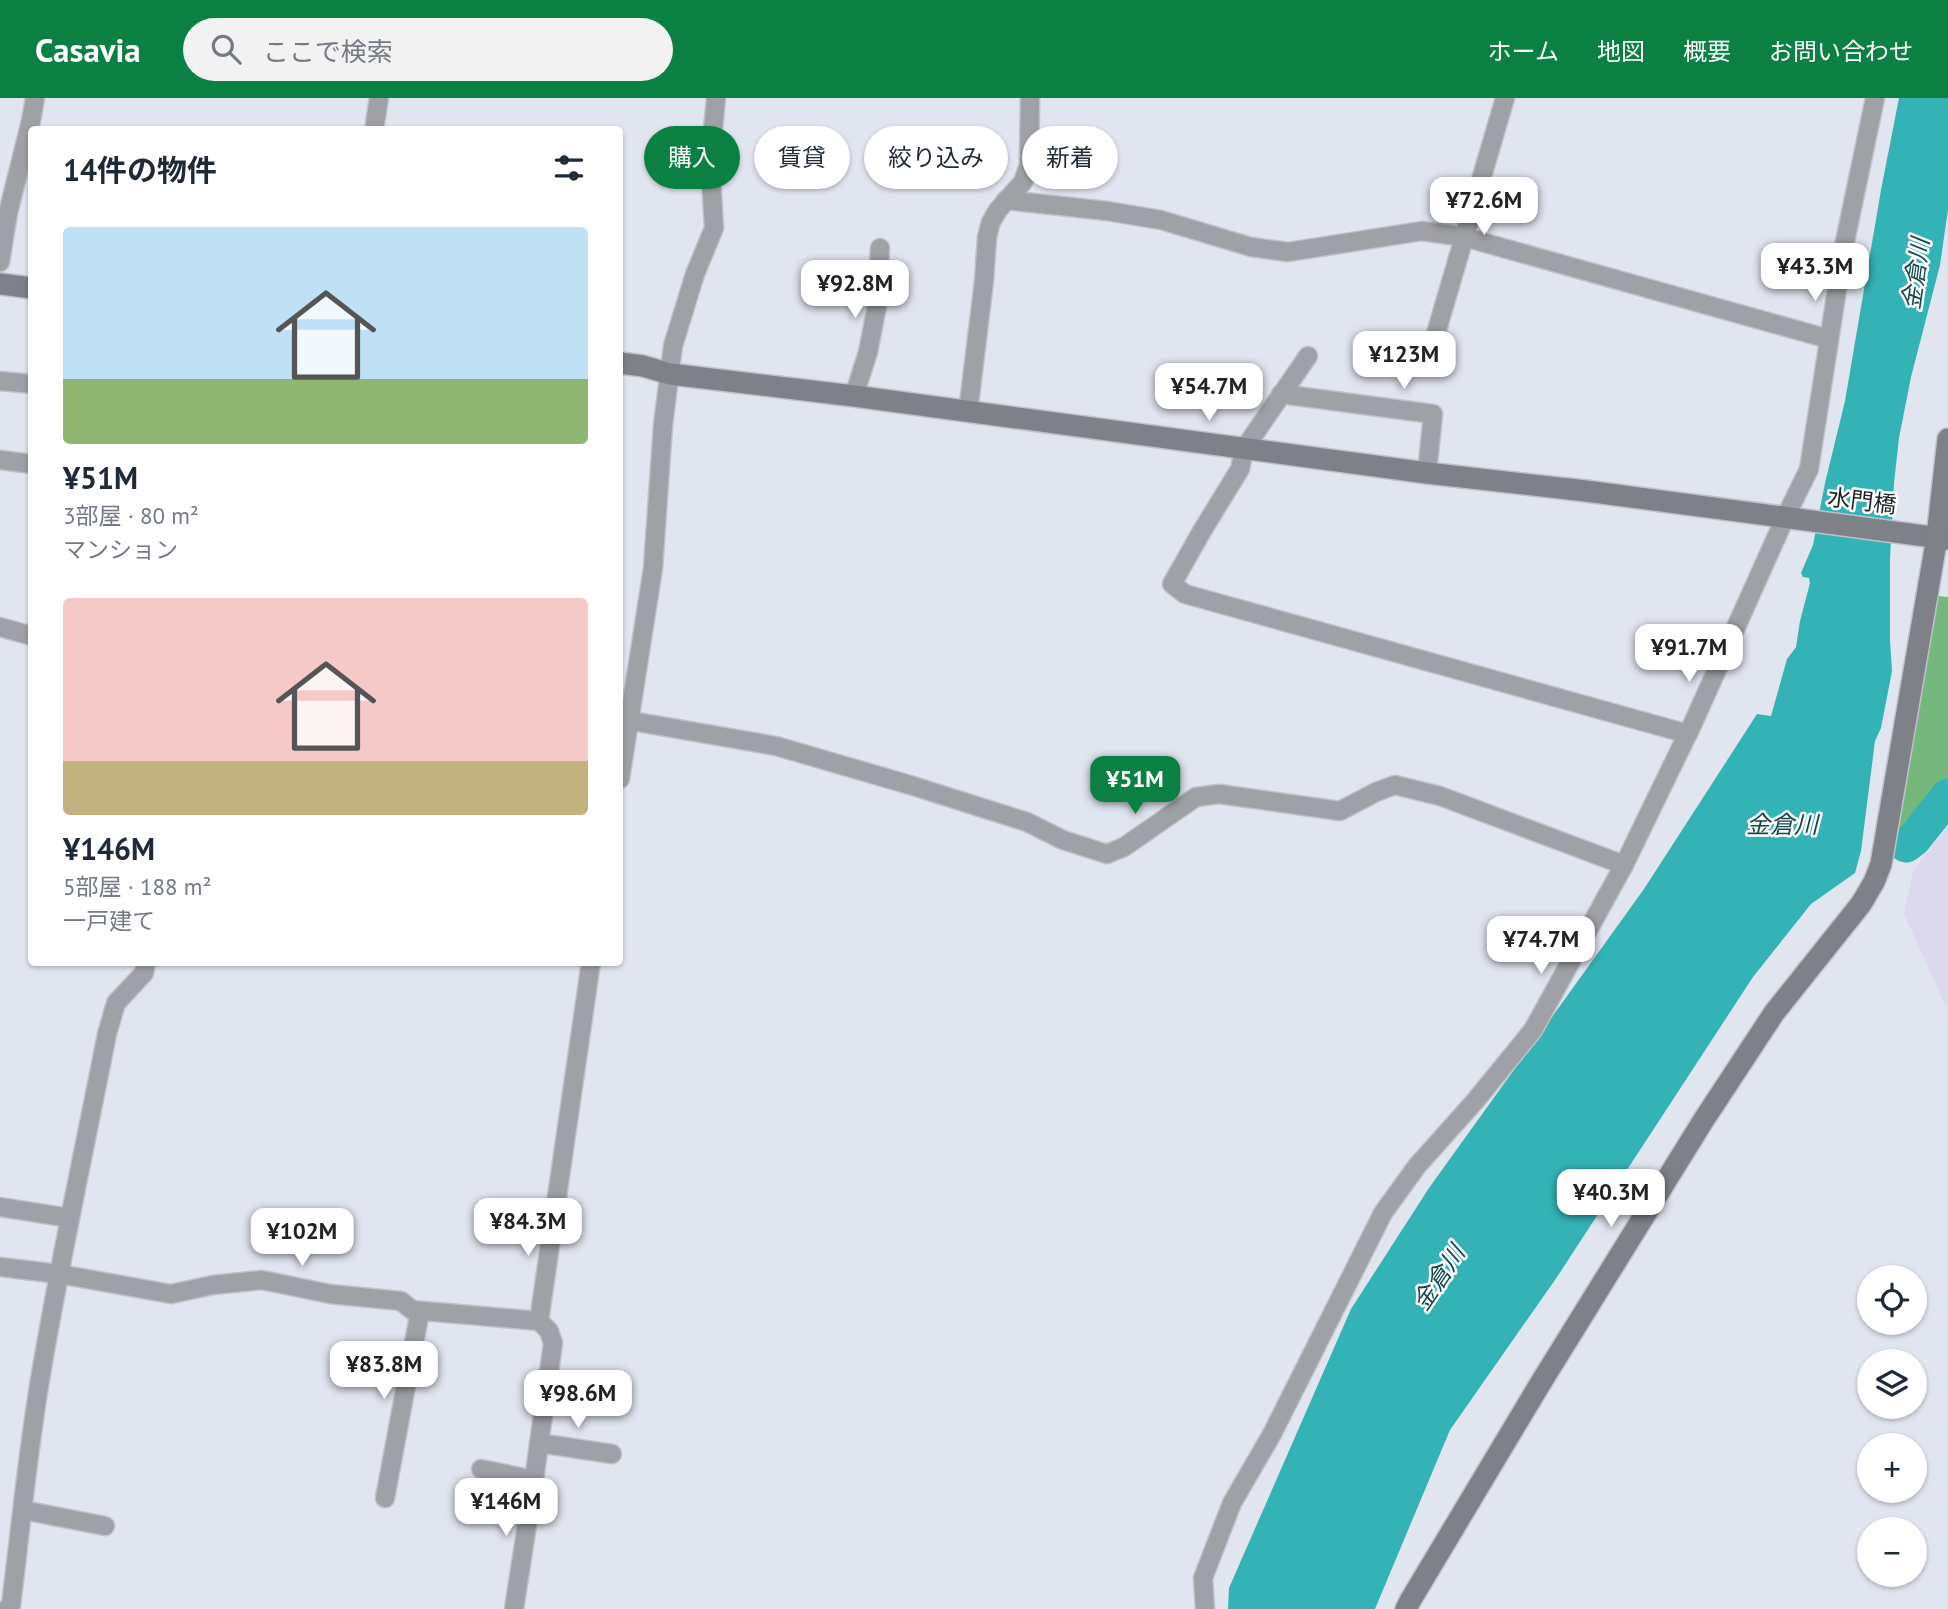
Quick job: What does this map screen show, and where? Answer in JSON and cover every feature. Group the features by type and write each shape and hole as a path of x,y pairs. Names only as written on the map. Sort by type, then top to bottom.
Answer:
{"street":[{"path":"31,126 35,98"},
{"path":"375,126 379,98"},
{"path":"716,98 710,161 713,228 695,274 673,346 663,425 653,568 624,720 776,746 1027,822 1063,840 1107,855 1124,847 1196,797 1219,794 1340,811 1395,785 1440,796 1624,865"},
{"path":"968,412 987,237 998,210 1023,182 1029,165 1031,98"},
{"path":"1427,364 1505,98"},
{"path":"1205,1609 1203,1578 1232,1503 1272,1434 1382,1213 1417,1166 1533,1030 1624,865 1789,518 1809,469 1843,251 1875,98"},
{"path":"0,262 8,213 28,136"},
{"path":"1006,200 1161,220 1251,247 1288,252 1422,231 1464,237 1829,340"},
{"path":"854,396 868,352 877,306 880,248"},
{"path":"0,284 28,288"},
{"path":"1308,356 1244,449 1240,469 1172,584 1185,594 1688,734"},
{"name":"水門橋","path":"623,363 670,373 1244,449 1936,537"},
{"path":"0,381 28,384"},
{"path":"1281,394 1433,414 1427,473"},
{"path":"1406,1609 1540,1384 1703,1121 1774,1013 1861,904 1874,882 1881,863 1936,537 1948,439"},
{"path":"0,460 28,464"},
{"path":"0,627 28,635"},
{"path":"16,1608 23,1510 41,1370 107,1034 116,1003 144,973 145,966"},
{"path":"539,1321 591,966"},
{"path":"0,1207 70,1218"},
{"path":"0,1267 59,1274 171,1294 213,1285 262,1280 330,1294 401,1301 412,1310 539,1321 549,1331 553,1343 514,1609"},
{"path":"384,1498 421,1311"},
{"path":"539,1443 612,1454"},
{"path":"481,1469 534,1480"},
{"path":"23,1510 105,1526"}],"shaded area":[{"path":"1948,826 1948,1011 1904,914 1913,871"}],"green space":[{"path":"1938,596 1948,597 1948,786 1908,837 1896,840 1920,679"}],"water":[{"name":"金倉川","path":"1899,98 1948,98 1948,210 1940,265 1911,377 1899,438 1890,559 1892,671 1881,728 1875,741 1861,851 1855,873 1811,904 1753,977 1557,1277 1450,1430 1375,1609 1228,1609 1229,1588 1351,1309 1429,1188 1644,889 1757,714 1771,716 1787,659 1796,647 1810,583 1809,578 1803,577 1801,573 1813,545 1845,401"}],"waterway":[{"path":"1906,845 1914,839 1948,796"}]}
